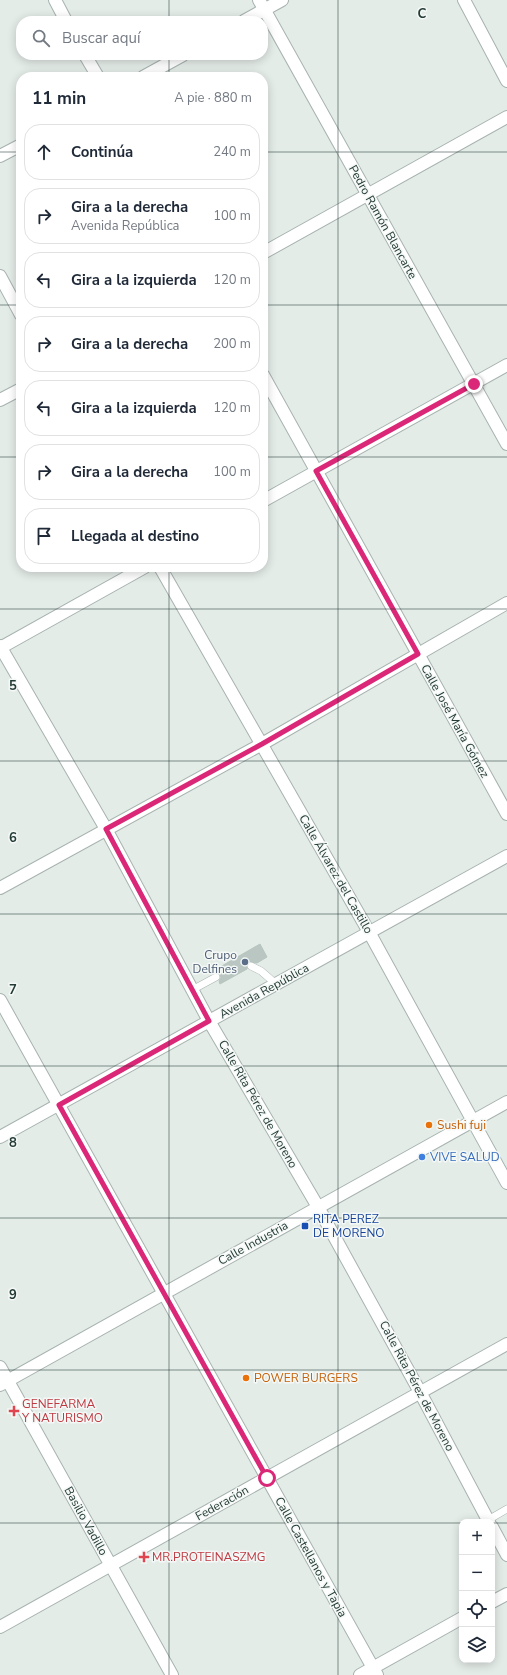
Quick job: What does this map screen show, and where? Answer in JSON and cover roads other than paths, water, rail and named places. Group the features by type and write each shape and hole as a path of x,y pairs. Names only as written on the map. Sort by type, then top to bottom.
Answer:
{"street":[{"path":"55,0 63,16"},
{"path":"250,16 262,5 282,0"},
{"path":"464,0 507,81"},
{"name":"Pedro Ramón Blancarte","path":"262,5 507,444"},
{"path":"88,60 95,72"},
{"path":"152,72 174,60"},
{"path":"268,250 507,117"},
{"path":"0,156 16,148"},
{"path":"0,276 16,306"},
{"path":"268,498 507,365"},
{"name":"Calle José María Gómez","path":"268,384 507,814"},
{"path":"0,400 16,392"},
{"path":"0,647 136,572"},
{"name":"Calle Álvarez del Castillo","path":"163,572 369,932 507,1183"},
{"path":"0,888 262,744 507,602"},
{"name":"Calle Rita Pérez de Moreno","path":"0,647 106,829 209,1021 318,1207 488,1519"},
{"name":"Avenida República","path":"0,1137 507,856"},
{"name":"Calle Castellanos y Tapia","path":"0,1000 375,1671"},
{"name":"Calle Industria","path":"4,1383 507,1102"},
{"name":"Federación","path":"0,1627 507,1344"},
{"name":"Basilio Vadillo","path":"0,1366 4,1383 111,1565 172,1675"},
{"name":"Calle Rita Pérez de Moreno","path":"495,1532 507,1555"},
{"path":"495,1600 507,1594"},
{"path":"360,1675 375,1671 459,1620"}],"lane":[{"path":"252,966 261,971 276,984"},
{"path":"192,990 216,977"},
{"path":"495,1519 507,1509"}],"place":[{"name":"Crupo Delfines","path":"245,962"},
{"name":"Sushi fuji","path":"429,1125"},
{"name":"VIVE SALUD","path":"422,1157"},
{"name":"RITA PEREZ DE MORENO","path":"305,1226"},
{"name":"POWER BURGERS","path":"246,1378"},
{"name":"GENEFARMA Y NATURISMO","path":"14,1411"},
{"name":"MR.PROTEINASZMG","path":"144,1557"}]}
